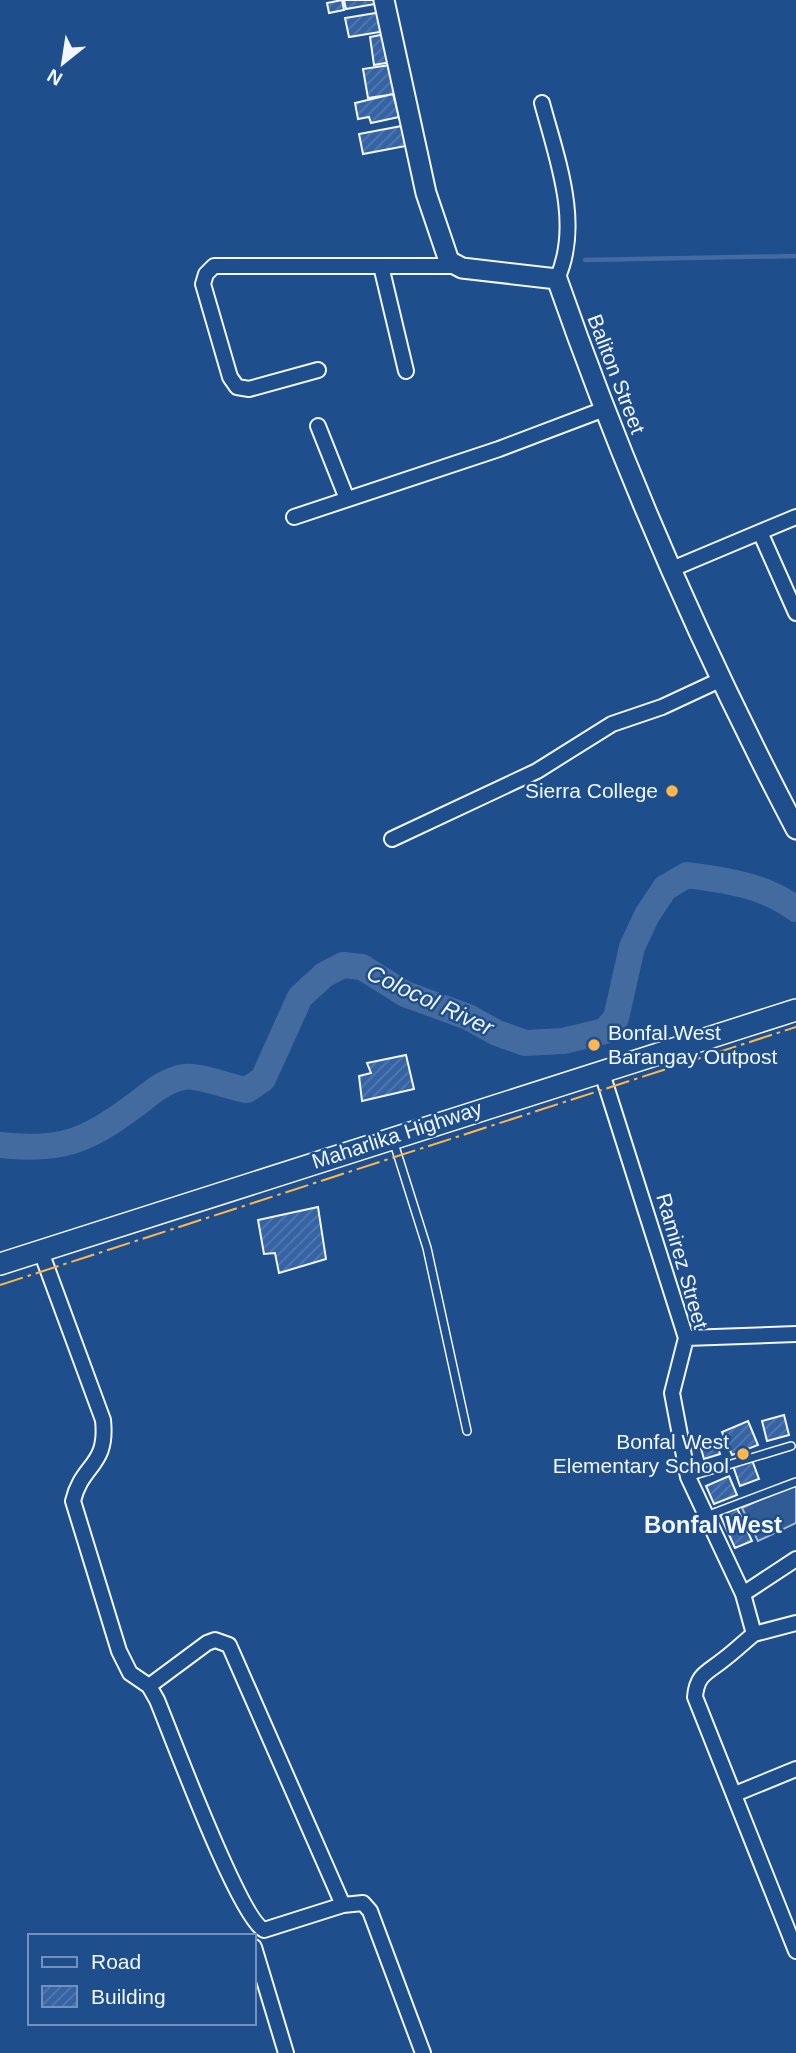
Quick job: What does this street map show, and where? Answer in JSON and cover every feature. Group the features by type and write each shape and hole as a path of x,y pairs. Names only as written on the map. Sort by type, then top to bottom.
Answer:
{"main road":[{"name":"Maharlika Highway","path":"0,1264 40,1249 796,1010"}],"street":[{"path":"384,0 426,193 444,251 453,266"},
{"path":"318,370 249,389 237,387 230,377 204,284 209,269 214,266 453,266 556,279 566,254 569,226 558,165 542,103"},
{"path":"382,266 406,370"},
{"name":"Baliton Street","path":"556,279 602,410 720,680 796,829"},
{"path":"294,517 499,449 602,410"},
{"path":"317,426 347,499"},
{"path":"672,569 796,517"},
{"path":"760,532 796,613"},
{"path":"392,839 537,771 612,724 662,707 720,680"},
{"name":"Ramirez Street","path":"601,1070 686,1338 672,1393 688,1477 743,1594 754,1634"},
{"path":"40,1249 103,1420 104,1449 80,1480 73,1501 119,1651 130,1673 149,1686 256,1932 359,1901 370,1912 423,2053"},
{"path":"686,1338 796,1334"},
{"path":"743,1594 796,1559"},
{"path":"796,1623 774,1631 754,1634 721,1662 704,1670 696,1682 695,1697 796,1951"},
{"path":"149,1686 207,1643 215,1640 229,1645 343,1905"},
{"path":"735,1794 796,1769"},
{"path":"256,1954 286,2053"}],"lane":[{"path":"392,1137 427,1248 467,1431"},
{"path":"688,1477 791,1446"},
{"path":"705,1516 796,1482"}],"shaded area":[{"path":"796,1483 796,1523 758,1541 742,1508"}],"building":[{"path":"342,0 344,10 329,13 327,3"},
{"path":"344,0 374,0 375,4 346,9"},
{"path":"382,12 386,31 349,37 345,18"},
{"path":"386,34 391,62 374,65 370,37"},
{"path":"390,65 395,94 368,98 363,69"},
{"path":"393,94 399,117 371,123 369,117 358,119 355,103"},
{"path":"407,125 411,145 363,154 359,134"},
{"path":"406,1055 414,1089 362,1101 359,1076 371,1073 367,1063"},
{"path":"318,1207 326,1259 279,1273 275,1253 264,1254 258,1220"},
{"path":"784,1415 789,1435 767,1441 762,1421"},
{"path":"748,1421 758,1445 732,1455 722,1432"},
{"path":"716,1441 720,1454 704,1459 700,1445"},
{"path":"752,1460 759,1479 740,1486 733,1466"},
{"path":"729,1476 737,1495 714,1504 706,1486"},
{"path":"737,1508 752,1541 735,1548 720,1515"}],"waterway":[{"path":"585,260 796,256"},
{"name":"Colocol River","path":"0,1145 42,1147 74,1140 104,1126 165,1084 184,1077 197,1077 247,1090 263,1079 300,997 324,975 343,965 362,967 405,994 468,1017 497,1033 525,1043 563,1041 605,1031 616,1018 632,947 647,915 665,888 687,875 757,889 796,909"}],"power":[{"path":"0,1285 796,1027"}],"place":[{"name":"Sierra College","path":"672,791"},
{"name":"Bonfal West Barangay Outpost","path":"594,1045"},
{"name":"Bonfal West Elementary School","path":"743,1454"}],"district":[{"name":"Bonfal West","path":"713,1525"}]}
